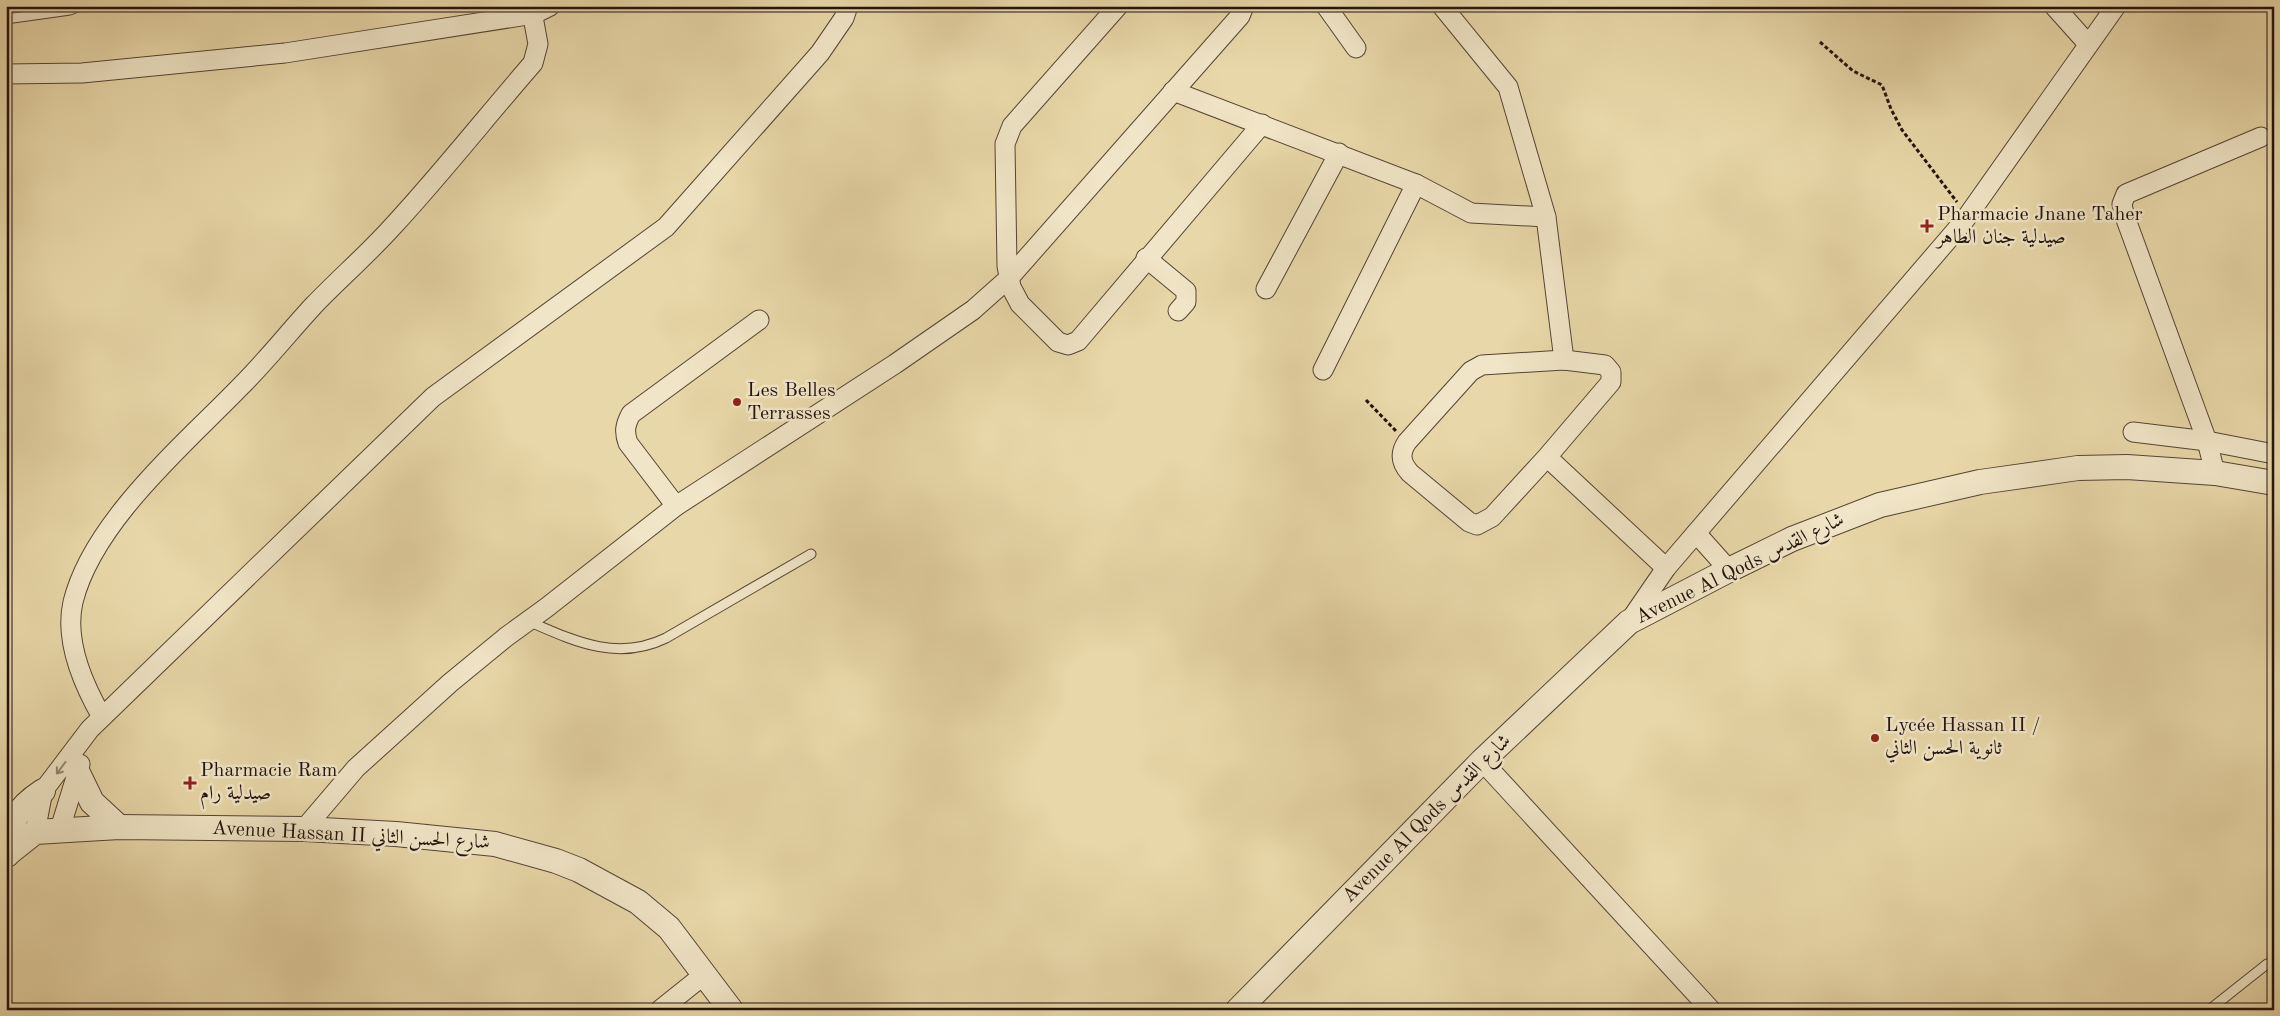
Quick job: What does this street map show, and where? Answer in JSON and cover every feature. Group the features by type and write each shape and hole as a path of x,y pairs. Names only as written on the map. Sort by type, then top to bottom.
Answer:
{"street":[{"path":"6,855 10,830 16,815 27,801 43,791 96,723 433,397 666,227 820,53 844,18 848,6"},
{"path":"1118,6 1012,126 1007,135 1005,153 1009,278 1020,304 1058,342 1068,345 1078,341 1146,258 1262,124"},
{"path":"304,829 356,768 450,683 676,506 895,364 973,310 1009,278 1240,16 1244,6"},
{"path":"1326,6 1356,48"},
{"path":"1442,6 1508,88 1546,217 1564,360"},
{"path":"2054,6 2088,44"},
{"path":"1630,622 1666,568 1968,216 2116,6"},
{"path":"6,74 82,73 285,53 538,9 538,44 533,63 394,226 314,305 249,378 127,505 91,558 73,603 71,627 74,648 96,723 77,772 60,829"},
{"path":"1173,91 1416,184 1471,213 1546,217"},
{"path":"2215,473 2207,441 2122,204 2126,194 2261,137"},
{"path":"1266,289 1339,153"},
{"path":"1323,370 1416,184"},
{"path":"1146,258 1186,291 1186,302 1178,311"},
{"path":"676,506 628,443 625,433 627,422 631,414 759,320"},
{"path":"1564,360 1605,365 1611,372 1611,382 1547,457 1485,523 1477,525 1469,522 1405,468 1401,455 1407,442 1471,370 1482,365 1502,362 1564,360"},
{"path":"2133,432 2207,441 2274,454"},
{"path":"1547,457 1666,568"},
{"name":"Avenue Al Qods شارع القدس","path":"1238,1010 1482,760 1630,622 1729,570 1792,539 1872,507 1980,482 2078,468 2135,467 2215,473 2274,483"},
{"path":"1696,533 1729,570"},
{"path":"1482,760 1711,1010"},
{"path":"77,772 92,802 119,827"},
{"path":"6,855 35,832 43,791"},
{"name":"Avenue Hassan II شارع الحسن الثاني","path":"35,832 60,829 119,827 304,829 396,834 495,844 556,861 579,870 638,902 669,928 731,1010"},
{"path":"660,1010 705,974"}],"lane":[{"path":"6,19 70,10 80,6"},
{"path":"528,621 598,648 618,650 646,647 666,638 811,554"},
{"path":"2209,1010 2267,964 2274,962"}],"path":[{"path":"1820,42 1853,71 1882,85 1891,109 1902,130 1968,216"},
{"path":"1366,400 1407,442"}],"place":[{"name":"Pharmacie Jnane Taher صيدلية جنان الطاهر","path":"1927,226"},
{"name":"Les Belles Terrasses","path":"737,402"},
{"name":"Lycée Hassan II / ثانوية الحسن الثاني","path":"1875,738"},
{"name":"Pharmacie Ram صيدلية رام","path":"190,783"}]}
